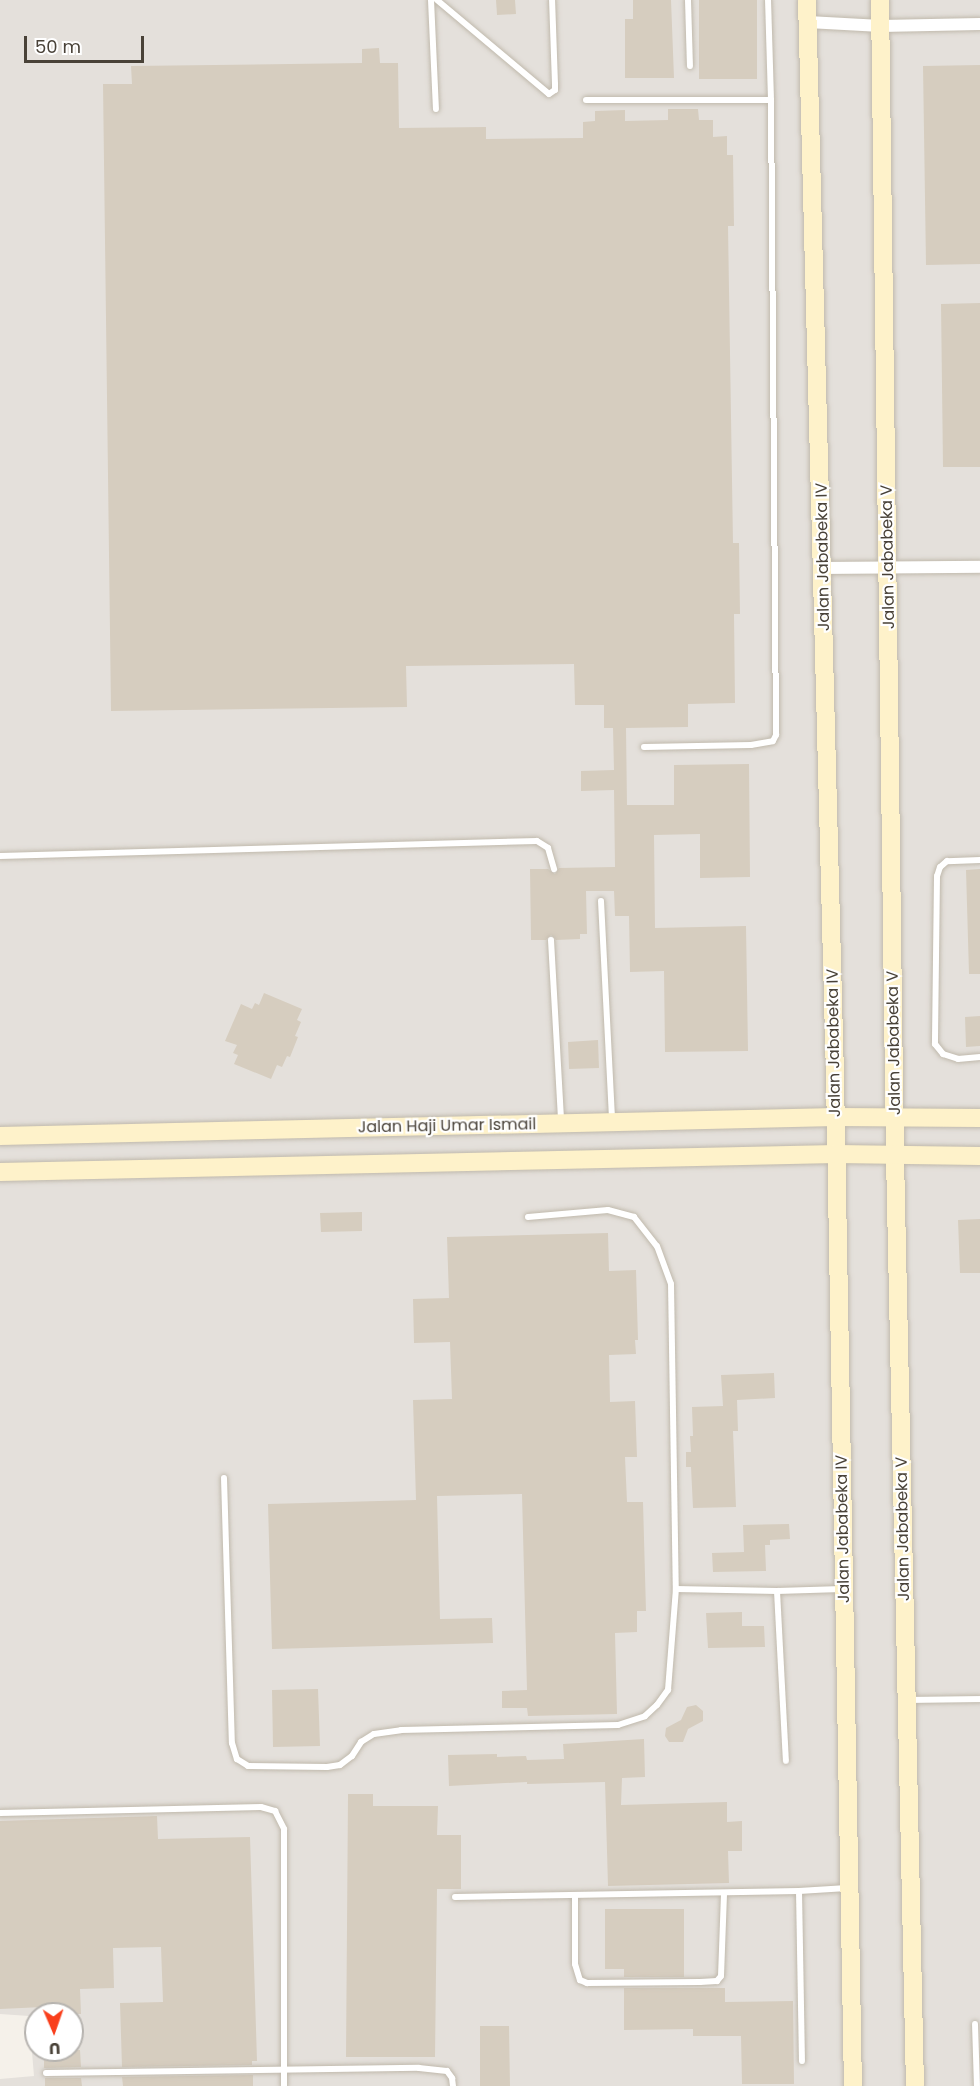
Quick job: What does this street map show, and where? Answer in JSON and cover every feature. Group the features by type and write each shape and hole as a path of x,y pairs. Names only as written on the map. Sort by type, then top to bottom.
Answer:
{"street":[{"name":"Jalan Jababeka IV","path":"807,0 824,568 853,2086"},
{"name":"Jalan Jababeka V","path":"880,0 895,1156 915,2086"},
{"path":"808,22 881,26 980,24"},
{"path":"824,568 980,567"},
{"name":"Jalan Haji Umar Ismail","path":"0,1136 836,1117 980,1118"},
{"path":"0,1172 836,1154 980,1156"}],"lane":[{"path":"430,0 436,109"},
{"path":"437,0 549,94 555,90 552,0"},
{"path":"688,0 690,66"},
{"path":"644,747 751,745 773,741 776,735 771,100 768,0"},
{"path":"586,100 771,100"},
{"path":"0,856 537,841 548,848 554,868"},
{"path":"980,860 947,861 940,867 937,876 935,1044 943,1054 958,1059 980,1058"},
{"path":"601,901 612,1122"},
{"path":"551,940 561,1123"},
{"path":"224,1478 232,1743 237,1759 248,1766 327,1767 340,1765 352,1756 361,1742 374,1734 401,1730 618,1725 645,1716 668,1690 676,1589 671,1284 657,1246 634,1217 608,1210 528,1217"},
{"path":"676,1589 777,1591 844,1589"},
{"path":"777,1591 786,1761"},
{"path":"907,1700 980,1699"},
{"path":"0,1813 261,1808 275,1811 284,1829 284,2086"},
{"path":"455,1897 799,1892 849,1888"},
{"path":"799,1892 802,2061"},
{"path":"575,1895 575,1964 580,1980 587,1983 700,1982 717,1981 721,1976 724,1893"},
{"path":"975,2024 977,2086"},
{"path":"46,2073 284,2067 438,2068 447,2071 452,2078 453,2086"}],"shaded area":[{"path":"0,0 980,0 980,2086 0,2086 0,2079 34,2076 33,2062 84,2062 84,2002 24,2002 24,2016 0,2014"}],"building":[{"path":"496,0 515,0 516,14 497,15"},
{"path":"633,0 671,0 674,78 625,78 625,19 633,19"},
{"path":"699,0 757,0 757,79 699,79"},
{"path":"379,48 380,63 398,63 399,128 486,127 486,139 583,138 583,122 595,121 595,111 625,110 625,121 668,120 668,109 698,109 699,120 713,120 713,137 727,136 727,155 733,155 734,226 728,226 733,543 739,543 740,614 734,614 735,703 688,704 688,727 626,728 627,805 674,805 674,765 749,764 750,877 700,878 700,834 654,835 655,928 746,926 748,1051 665,1052 664,971 630,972 629,916 615,916 614,891 586,891 587,934 580,934 580,939 556,940 551,935 546,940 531,940 530,869 548,869 555,874 559,868 615,867 614,790 581,791 581,771 614,770 613,728 604,728 604,705 575,705 574,664 406,666 407,707 111,711 103,84 132,84 131,66 362,63 362,49"},
{"path":"980,65 980,264 926,265 923,66"},
{"path":"980,303 980,467 943,467 941,304"},
{"path":"980,869 980,974 969,974 966,870"},
{"path":"264,993 302,1009 297,1020 301,1022 295,1036 298,1037 290,1057 287,1056 282,1067 277,1065 271,1079 234,1064 238,1055 233,1053 237,1045 225,1041 241,1004 252,1009 255,1003 259,1005"},
{"path":"980,1016 980,1046 966,1047 965,1017"},
{"path":"598,1040 599,1068 569,1069 568,1042"},
{"path":"362,1212 362,1231 321,1232 320,1213"},
{"path":"980,1219 980,1273 960,1273 958,1220"},
{"path":"608,1233 609,1271 636,1270 638,1340 635,1340 636,1354 609,1355 610,1402 635,1401 637,1457 625,1457 627,1502 643,1502 646,1611 637,1611 637,1632 615,1633 617,1714 528,1716 527,1708 502,1708 502,1691 527,1690 522,1494 437,1496 440,1619 492,1618 493,1643 272,1649 268,1504 416,1500 413,1400 452,1399 450,1342 414,1343 413,1299 449,1298 447,1237"},
{"path":"774,1373 775,1398 737,1400 738,1431 733,1431 736,1507 693,1508 691,1467 686,1467 686,1452 691,1452 690,1436 693,1436 692,1407 723,1406 721,1375"},
{"path":"789,1524 790,1539 770,1540 770,1545 765,1545 766,1571 713,1572 712,1553 744,1552 743,1525"},
{"path":"742,1612 742,1626 764,1626 765,1647 708,1648 706,1613"},
{"path":"318,1689 320,1746 273,1747 272,1690"},
{"path":"696,1705 703,1711 703,1721 688,1729 683,1742 669,1742 665,1736 666,1728 681,1720 687,1707"},
{"path":"644,1739 645,1777 622,1778 621,1805 727,1802 727,1822 742,1821 742,1851 728,1851 729,1883 608,1886 605,1782 527,1784 527,1782 449,1786 448,1755 497,1754 497,1757 526,1756 527,1760 564,1759 563,1744"},
{"path":"348,1794 373,1794 373,1806 438,1806 437,1835 461,1835 461,1889 437,1889 435,2057 346,2057"},
{"path":"157,1816 158,1839 250,1837 257,2061 252,2061 252,2065 122,2067 120,2003 163,2002 161,1947 113,1948 114,1988 80,1989 81,2002 24,2002 24,2008 0,2009 0,1821"},
{"path":"605,1909 684,1909 684,1977 624,1977 624,1969 605,1969"},
{"path":"624,1988 725,1988 725,2002 793,2001 794,2084 742,2084 741,2036 693,2036 693,2029 624,2030"},
{"path":"480,2026 509,2026 510,2086 480,2086"},
{"path":"44,2062 81,2062 81,2067 44,2068"},
{"path":"253,2075 253,2086 123,2086 122,2077"},
{"path":"45,2078 81,2078 82,2086 45,2086"}]}
